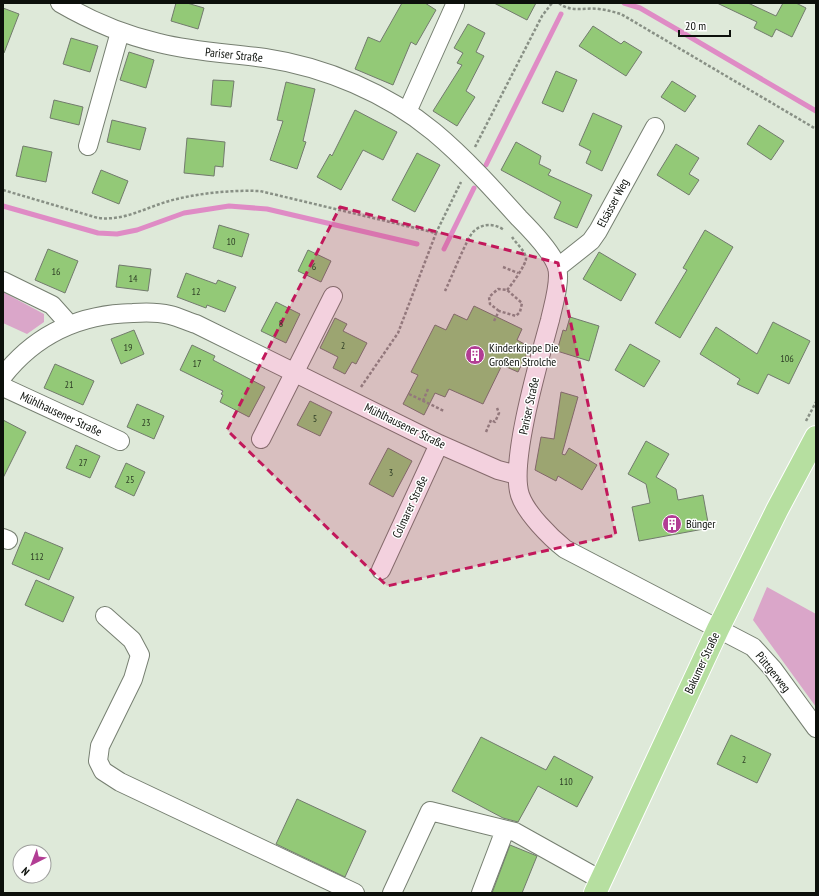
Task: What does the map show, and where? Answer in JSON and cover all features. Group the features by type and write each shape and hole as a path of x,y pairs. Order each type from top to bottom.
{"main road":[{"name":"Bakumer Straße","path":"598,887 718,629 777,510 816,437"}],"street":[{"name":"Pariser Straße","path":"60,3 120,32 192,51 266,59 315,70 351,82 407,112 433,131 470,164 537,238 557,268 556,294 536,374 520,448 517,475 520,496 536,521 554,540 577,556 718,629"},
{"path":"407,112 455,5"},
{"path":"88,146 120,32"},
{"name":"Elsässer Weg","path":"557,268 590,241 598,232 655,127"},
{"path":"3,281 52,305 69,324"},
{"path":"261,439 333,296"},
{"name":"Mühlhausener Straße","path":"3,376 12,365 36,343 69,324 114,313 146,312 169,315 196,324 439,444 498,470 517,475"},
{"name":"Mühlhausener Straße","path":"3,387 120,441"},
{"name":"Colmarer Straße","path":"381,570 439,444"},
{"path":"104,616 132,640 140,656 133,679 100,746 98,761 103,770 120,782 355,893"},
{"name":"Püttgerweg","path":"718,629 753,648 773,669 816,728"},
{"path":"392,893 430,811 515,832 598,887"},
{"path":"481,893 505,830"}],"path":[{"path":"354,402 361,387 398,333 436,233 470,164 474,150 508,86 542,16 552,3"},
{"path":"559,3 563,6 576,10 598,9 621,14 816,129"},
{"path":"3,190 98,218 111,220 169,201 236,190 260,191 436,233"},
{"path":"445,291 472,232 485,225 497,225 507,232 526,257 526,262 518,273 513,284 507,290"},
{"path":"503,267 518,273"},
{"path":"498,289 507,290 522,303 522,308 516,316 499,311 490,304 489,296 498,289"},
{"path":"494,321 499,311"},
{"path":"423,401 428,389"},
{"path":"409,394 444,411"},
{"path":"486,432 491,420 495,422 499,413 496,408"}],"highlighted area":[{"path":"340,207 558,263 616,535 387,586 227,430"}],"shaded area":[{"path":"3,292 44,314 44,322 27,334 3,323"},
{"path":"767,587 816,614 816,707 753,620"}],"building":[{"path":"176,3 187,3 204,8 198,29 171,21"},
{"path":"402,3 425,3 436,10 416,45 411,42 393,85 355,69 368,37 380,42"},
{"path":"494,3 536,3 527,20"},
{"path":"717,3 748,3 776,16 783,3 796,3 806,8 792,37 776,29 772,37 754,28 757,22"},
{"path":"3,8 19,14 4,53 3,52"},
{"path":"468,24 485,33 476,52 484,56 466,91 475,97 457,126 433,111 462,65 457,63 463,53 454,48"},
{"path":"593,26 621,44 624,41 642,52 626,76 579,46"},
{"path":"71,38 98,46 90,72 63,64"},
{"path":"129,52 154,60 146,88 120,80"},
{"path":"556,71 577,80 563,112 542,103"},
{"path":"213,80 234,81 231,107 211,105"},
{"path":"672,81 696,96 685,112 661,97"},
{"path":"286,82 315,89 303,141 306,142 297,169 270,160 283,121 277,120"},
{"path":"54,100 83,107 79,125 50,118"},
{"path":"355,110 397,132 383,160 363,150 341,190 317,177 330,154 332,156"},
{"path":"593,113 622,126 602,171 586,163 591,151 579,145"},
{"path":"112,120 146,128 140,150 107,142"},
{"path":"759,125 784,141 771,160 747,144"},
{"path":"187,138 225,142 223,167 215,166 214,176 184,173"},
{"path":"516,142 541,156 539,164 551,170 548,175 592,195 577,228 554,218 561,202 501,170"},
{"path":"676,144 699,158 689,174 699,180 689,195 657,175"},
{"path":"23,146 52,152 46,182 16,176"},
{"path":"417,153 440,165 415,212 392,200"},
{"path":"101,170 128,181 119,204 92,193"},
{"path":"219,225 249,234 242,257 213,248"},
{"path":"705,230 733,247 680,338 655,323 687,270 683,268"},
{"path":"48,249 78,261 65,293 35,280"},
{"path":"308,250 331,261 321,282 298,271"},
{"path":"599,252 636,274 621,301 583,279"},
{"path":"119,265 151,269 148,291 116,287"},
{"path":"186,273 216,284 218,280 236,287 225,312 207,305 206,308 177,297"},
{"path":"276,302 300,314 286,343 261,331"},
{"name":"Kinderkrippe Die Großen Strolche","path":"474,306 522,329 517,340 530,347 518,372 502,365 483,404 449,389 445,397 435,393 424,415 403,404 418,375 411,372 435,325 446,330 454,314 467,320"},
{"path":"570,317 599,326 589,361 557,351 563,330 566,331"},
{"path":"335,318 347,324 343,331 367,343 356,364 352,362 345,374 333,368 338,357 320,348"},
{"path":"773,322 810,341 789,384 768,374 758,394 737,384 740,379 700,354 716,327 757,354"},
{"path":"134,330 144,354 121,364 111,339"},
{"path":"630,344 660,361 644,387 615,370"},
{"path":"192,345 215,356 213,360 265,387 249,417 220,402 223,391 180,370"},
{"path":"55,364 94,381 83,405 44,388"},
{"path":"561,392 578,397 562,454 565,455 569,448 597,465 582,490 558,476 556,481 535,470 541,437 554,439"},
{"path":"310,401 332,412 320,436 297,425"},
{"path":"137,404 164,416 154,439 127,427"},
{"path":"3,420 26,432 3,478"},
{"path":"646,441 669,454 656,477 676,489 678,500 703,495 709,528 639,541 632,507 650,503 646,484 628,474"},
{"path":"76,445 100,456 90,478 66,468"},
{"path":"388,448 412,461 393,497 369,484"},
{"path":"126,463 145,472 134,496 115,487"},
{"path":"25,532 63,548 49,580 12,564"},
{"path":"36,580 74,597 63,622 25,605"},
{"path":"731,735 771,754 757,783 717,764"},
{"path":"481,737 546,770 554,756 593,777 577,807 538,786 518,822 503,818 452,791"},
{"path":"297,799 366,831 345,877 276,844"},
{"path":"510,845 537,856 522,893 492,893"}],"waterway":[{"path":"624,3 640,8 816,111"},
{"path":"486,165 561,14"},
{"path":"444,249 474,188"},
{"path":"3,206 98,233 117,234 137,230 184,213 229,206 267,209 417,244"}],"place":[{"name":"Kinderkrippe Die Großen Strolche","path":"475,355"},
{"name":"Bünger","path":"672,524"}]}
